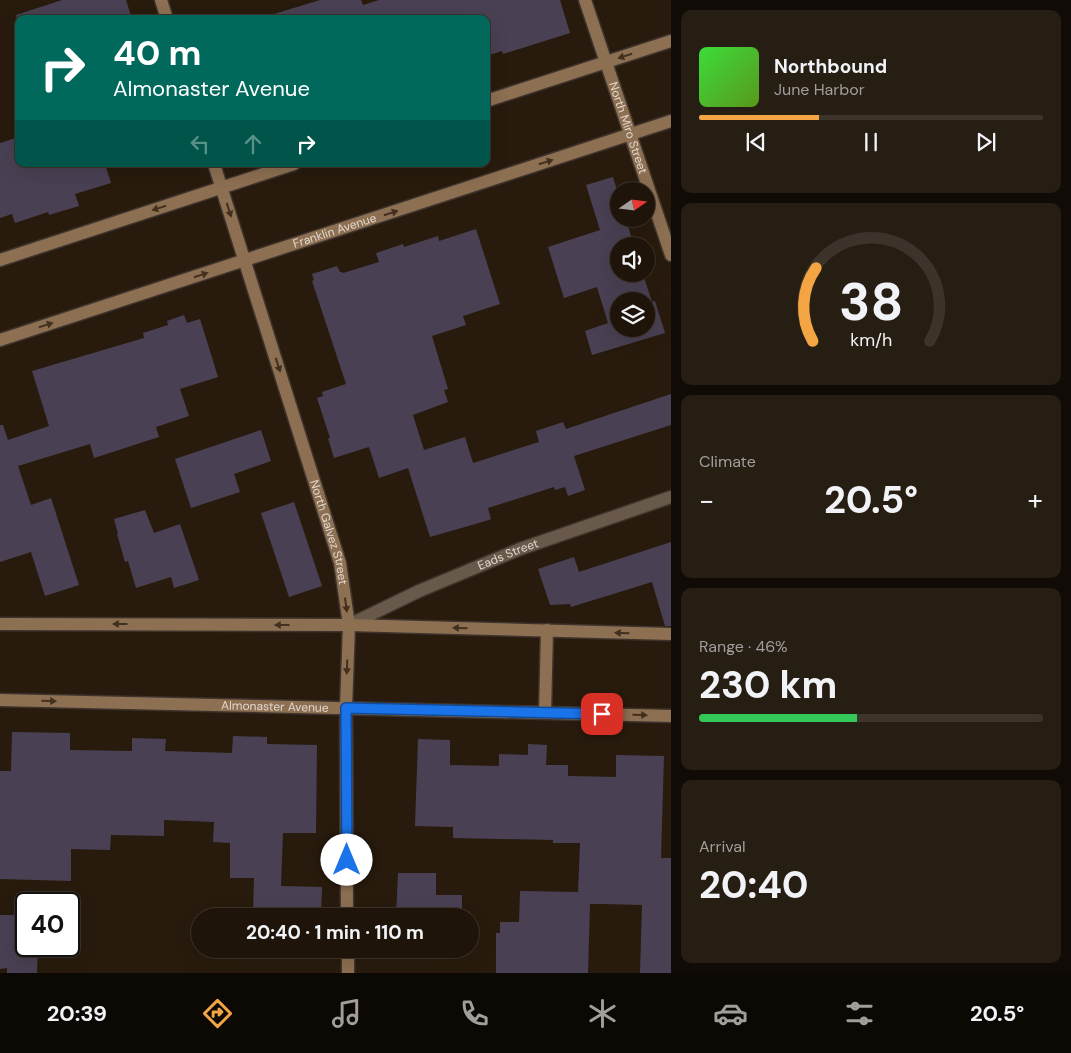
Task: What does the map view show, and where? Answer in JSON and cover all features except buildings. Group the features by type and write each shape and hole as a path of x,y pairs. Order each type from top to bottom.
{"street":[{"path":"161,0 166,15"},
{"name":"North Miro Street","path":"585,0 671,255"},
{"path":"490,100 671,41"},
{"name":"Franklin Avenue","path":"0,340 671,121"},
{"name":"North Galvez Street","path":"215,167 340,563 348,625 346,708 347,908"},
{"path":"0,260 285,167"},
{"name":"Eads Street","path":"348,625 419,591 520,549 671,497"},
{"path":"0,624 348,625 671,634"},
{"path":"545,713 547,630"},
{"name":"Almonaster Avenue","path":"0,700 671,716"},
{"path":"348,958 348,973"}],"route":[{"path":"347,860 346,708 602,714"}]}
